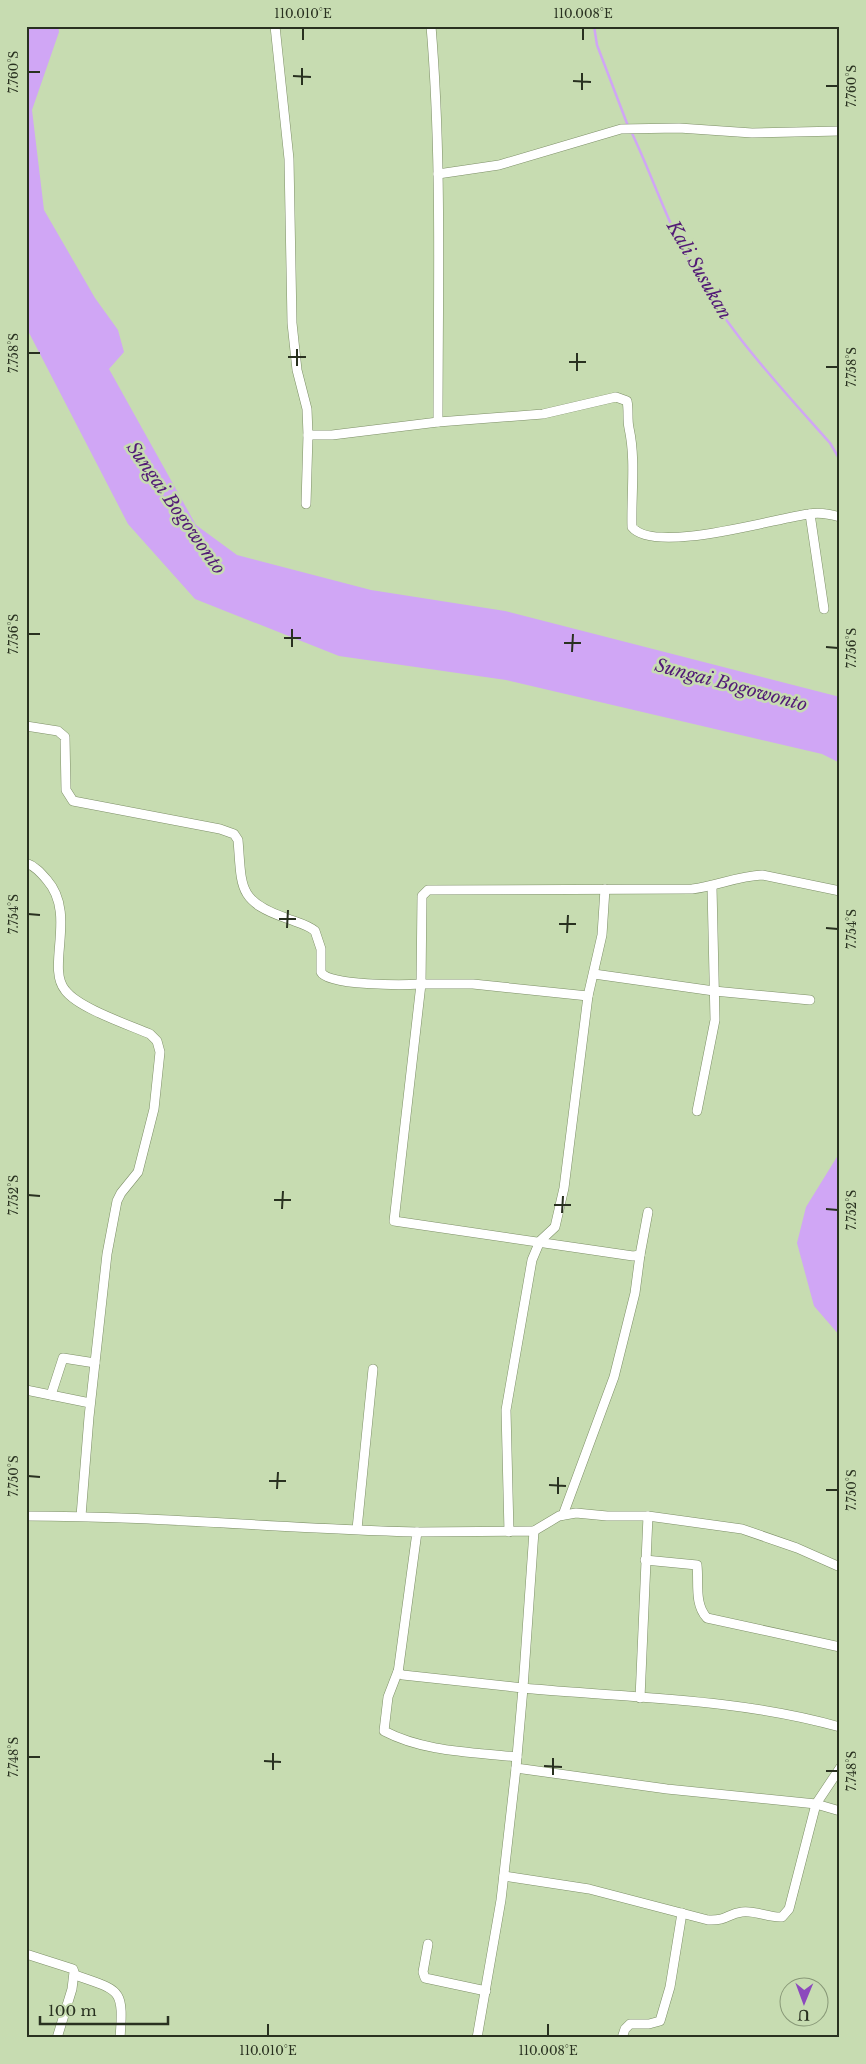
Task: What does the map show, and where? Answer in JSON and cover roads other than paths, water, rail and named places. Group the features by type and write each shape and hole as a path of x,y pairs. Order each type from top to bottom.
{"street":[{"path":"275,26 289,159 292,323 297,370 307,409 306,504"},
{"path":"431,26 437,95 438,422"},
{"path":"438,174 499,165 621,129 646,128 752,133 840,131"},
{"path":"308,435 349,433 438,422 543,414 616,397 627,401 629,429 633,444 632,527 638,533 676,538 720,533 810,514 826,513 840,516"},
{"path":"810,514 824,609"},
{"path":"26,726 58,731 65,737 66,790 71,799 76,803 220,829 234,834 238,840 242,886 247,895 259,908 315,931 321,949 321,972 325,977 369,984 473,984 588,996"},
{"path":"26,863 35,867 50,883 58,900 61,915 59,976 64,990 77,1001 150,1034 157,1041 160,1052 154,1109 138,1172 121,1192 117,1201 107,1254 90,1402 81,1516"},
{"path":"640,1255 625,1255 394,1221 421,984 422,896 426,891 665,890 712,887 741,877 762,875 840,891"},
{"path":"697,1111 715,1020 712,887"},
{"path":"508,1532 506,1410 532,1260 540,1241 555,1226 564,1188 588,996 602,935 605,889"},
{"path":"594,974 714,991 810,1000"},
{"path":"563,1515 614,1377 635,1293 648,1212"},
{"path":"51,1395 64,1357 95,1363"},
{"path":"357,1529 372,1369"},
{"path":"26,1390 90,1402"},
{"path":"26,1516 81,1516 416,1532 534,1531 563,1515 576,1513 607,1516 648,1516 742,1529 797,1548 840,1567"},
{"path":"640,1698 648,1516"},
{"path":"476,2038 486,1991 504,1876 524,1688 534,1531"},
{"path":"416,1532 398,1671 388,1698 384,1731 401,1740 427,1747 517,1757"},
{"path":"645,1560 683,1562 697,1565 699,1603 701,1612 707,1618 840,1647"},
{"path":"398,1671 402,1675 758,1710 814,1720 840,1727"},
{"path":"516,1768 667,1789 816,1804 840,1811"},
{"path":"504,1876 589,1889 708,1920 722,1921 730,1915 744,1911 782,1917 789,1909 816,1804 840,1768"},
{"path":"622,2038 625,2029 630,2024 649,2024 660,2021 670,1987 682,1913"},
{"path":"428,1944 423,1972 425,1978 486,1991"},
{"path":"26,1954 73,1969 75,1975 57,2038"},
{"path":"75,1975 111,1987 119,1995 122,2006 120,2038"}],"water":[{"name":"Sungai Bogowonto","path":"26,26 58,26 59,32 32,110 44,210 95,298 118,330 124,352 109,369 196,525 237,555 371,590 505,611 840,697 840,763 822,754 506,680 339,656 195,599 128,524 26,327"},
{"path":"840,1152 840,1336 814,1306 797,1243 806,1207"}],"waterway":[{"name":"Kali Susukan","path":"594,26 597,45 628,126"},
{"name":"Kali Susukan","path":"631,131 681,246 712,300 749,349 830,443 840,460"}]}
